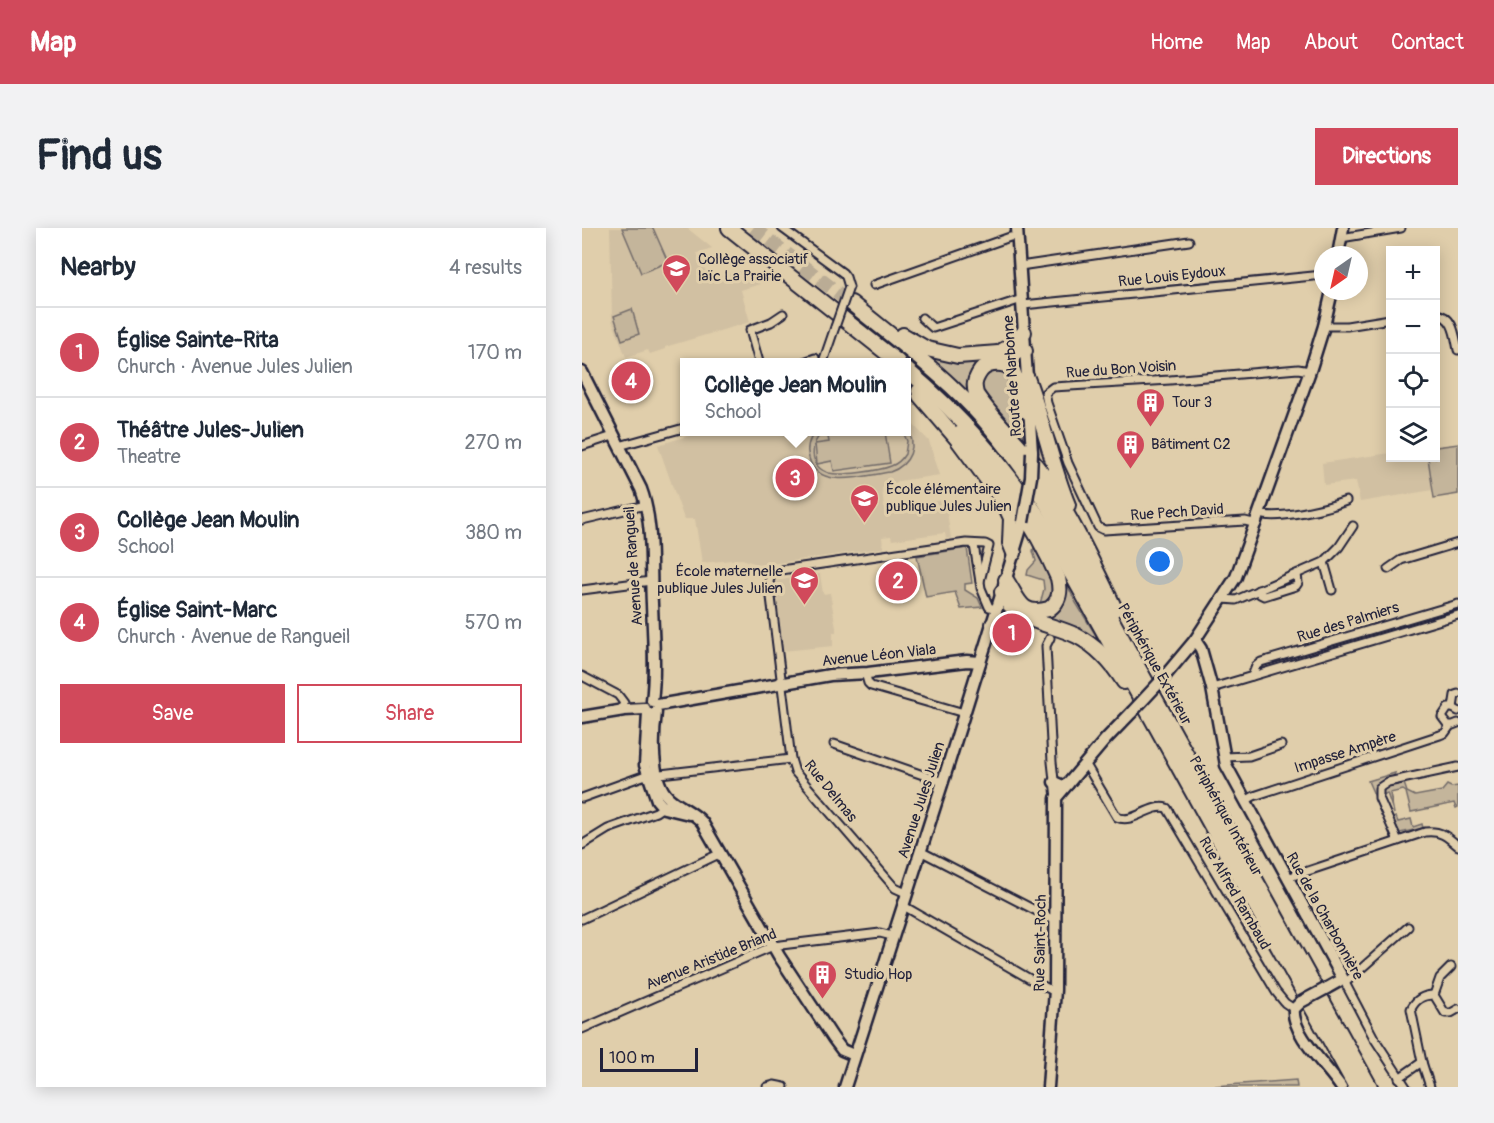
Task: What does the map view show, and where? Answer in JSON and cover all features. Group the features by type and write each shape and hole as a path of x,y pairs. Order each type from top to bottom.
{"highway":[{"path":"729,228 892,358"},
{"path":"777,266 779,276 879,358"},
{"name":"Périphérique Extérieur","path":"998,352 957,356 936,353 918,345 856,302 850,303 952,387 1003,442 1033,481 1370,1087"},
{"path":"998,352 1012,345 1024,332"},
{"path":"998,352 1025,351"},
{"path":"1029,414 1021,407 1017,379 1009,368 997,364 980,370 974,385 976,394 1022,447 1043,476 1080,538 1140,660 1142,674"},
{"name":"Périphérique Intérieur","path":"911,374 974,433 1020,489 1044,526 1356,1087"},
{"path":"1027,378 1035,397 1055,470 1080,538"},
{"path":"911,384 968,440 991,467 1038,538 1060,586 1058,600 1049,609 1030,610 1020,605 1014,591 1004,586"},
{"path":"919,391 920,396 957,439 1004,501 1011,518 1010,543 1014,553"},
{"path":"1004,586 1011,608 1028,618 1076,636 1100,652 1121,677 1141,711 1152,719"},
{"path":"993,624 1004,622 1015,616 1028,618"}],"street":[{"path":"782,228 843,273 849,287 824,358"},
{"path":"1342,233 1346,239 1401,228"},
{"path":"874,285 1010,237 1018,232"},
{"name":"Route de Narbonne","path":"1018,232 1032,452 1032,477 1023,522"},
{"path":"1020,266 1189,241"},
{"name":"Rue Louis Eydoux","path":"922,318 933,328 1023,302 1314,276"},
{"path":"1056,798 1195,640 1236,577 1258,519 1271,470 1310,372 1330,300"},
{"path":"758,358 750,330 771,322 783,314"},
{"path":"1440,314 1452,324 1458,350"},
{"path":"1324,327 1386,320"},
{"name":"Rue du Bon Voisin","path":"1098,527 1068,463 1045,398 1048,389 1298,369 1310,372"},
{"name":"Avenue de Rangueil","path":"582,372 641,489 646,505 649,528 654,679 645,752 657,800 667,803"},
{"path":"582,446 680,429"},
{"name":"Rue Pech David","path":"1098,527 1104,530 1245,521 1329,507 1346,501"},
{"path":"582,520 646,505"},
{"name":"Avenue Jules Julien","path":"844,1087 943,782 1023,522"},
{"path":"1226,594 1236,600 1324,562 1339,547 1353,526"},
{"name":"Rue Delmas","path":"906,893 895,888 795,772 791,759 769,581 772,574 781,570 966,543 974,545"},
{"path":"1388,569 1401,560 1458,543"},
{"path":"980,581 989,546 985,544 974,545 980,581 988,607 996,609"},
{"path":"1324,562 1332,590"},
{"path":"1258,590 1264,596 1296,586 1297,574"},
{"path":"582,590 651,581"},
{"name":"Rue des Palmiers","path":"1252,676 1256,666 1261,662 1458,604"},
{"name":"Rue des Palmiers","path":"1212,688 1458,615"},
{"path":"1050,638 1046,646 1056,798"},
{"name":"Rue de la Charbonnière","path":"1195,640 1201,649 1212,688 1228,771 1370,1031 1406,1087"},
{"name":"Avenue Léon Viala","path":"582,717 835,674 868,673 967,661 980,662"},
{"path":"868,673 868,683 871,686 964,713"},
{"path":"582,676 618,695 624,703 622,710"},
{"path":"1450,726 1444,722 1443,714 1445,710 1455,709 1455,695 1458,694"},
{"name":"Impasse Ampère","path":"1245,801 1254,796 1440,735 1445,733 1450,726 1458,723"},
{"path":"834,744 943,782"},
{"path":"1224,757 1249,756 1281,745"},
{"path":"582,798 652,774 791,759"},
{"name":"Rue Alfred Rambaud","path":"1085,763 1117,817 1129,818 1158,807 1167,808 1276,992 1285,1003 1298,1006 1295,1020 1310,1048 1341,1087"},
{"path":"1398,841 1379,798 1379,788 1388,782 1458,766"},
{"path":"1054,782 1059,785 1068,784"},
{"name":"Rue Saint-Roch","path":"1048,1087 1055,990 1056,798"},
{"path":"582,845 608,829 667,803 695,815 702,822 773,945 838,1045 842,1050 854,1055"},
{"path":"1287,878 1435,831 1443,833 1458,846"},
{"path":"920,851 1056,921"},
{"path":"582,919 721,854"},
{"path":"902,905 1030,979 1055,990"},
{"path":"1298,1006 1327,988 1344,981 1408,927"},
{"name":"Avenue Aristide Briand","path":"582,1029 773,945 880,933 892,936"},
{"path":"1434,995 1440,978 1451,967"},
{"path":"1434,995 1445,1013 1451,1013 1458,1008"},
{"path":"1430,1087 1422,1062 1411,1009 1420,998 1434,995"},
{"path":"1399,1078 1422,1062"},
{"path":"767,1087 774,1085 784,1087"}],"shaded area":[{"name":"Collège associatif laïc La Prairie","path":"610,228 687,228 712,248 697,253 709,278 742,271 760,284 741,290 750,322 665,347 665,349 650,354 648,350 626,357 612,320"},
{"path":"622,228 653,228 668,262 641,273"},
{"path":"632,309 639,334 622,340 614,316"},
{"path":"918,350 1015,355 1016,365 988,362 975,400"},
{"path":"1001,369 1011,375 1023,435 1022,441 981,391 981,380 988,371"},
{"path":"911,422 929,441 940,475 898,481 891,487 882,488 884,507 945,500 951,538 946,539 945,533 892,540 891,536 882,537 883,548 771,564 760,565 742,559 702,563 695,519 684,519 658,445 688,436 911,436"},
{"path":"819,436 813,449 813,455 822,470 829,473 860,473 897,463 905,454 907,441 905,436 911,436 912,447 903,465 890,472 856,478 832,478 822,475 814,468 808,454 811,438"},
{"path":"828,436 886,436 890,463 834,471 832,461 817,464 815,444 829,442"},
{"path":"1458,444 1458,494 1434,498 1429,462 1440,462 1440,446"},
{"path":"1386,454 1386,462 1429,462 1433,490 1360,502 1356,481 1324,485 1322,463"},
{"path":"1035,544 1054,585 1054,598 1041,607 1043,580 1027,575 1028,570 1036,561 1033,551"},
{"path":"967,548 972,583 965,584 965,590 978,598 982,607 961,609 955,592 926,597 917,556"},
{"path":"1059,568 1076,603 1106,652 1039,616 1048,614"},
{"name":"École maternelle publique Jules Julien","path":"820,574 823,594 830,593 836,628 836,632 833,632 833,646 783,651 775,581"},
{"path":"1395,773 1393,778 1377,785 1375,797 1368,781"},
{"path":"1404,783 1407,792 1415,796 1442,791 1447,785 1458,786 1458,807 1456,808 1454,803 1411,812 1406,792 1403,790 1390,793 1394,814 1387,793 1383,795 1382,793 1386,787"},
{"path":"1396,817 1398,822 1411,819 1413,827 1422,824 1423,828 1400,833 1392,818"},
{"path":"1296,1080 1297,1087 1200,1087"}],"tunnel":[{"path":"753,228 851,303"}],"place":[{"name":"Collège associatif laïc La Prairie","path":"677,294"},
{"name":"Église Saint-Marc","path":"631,381"},
{"name":"Tour 3","path":"1151,428"},
{"name":"Bâtiment C2","path":"1130,470"},
{"name":"Collège Jean Moulin","path":"795,478"},
{"name":"École élémentaire publique Jules Julien","path":"865,524"},
{"name":"Théâtre Jules-Julien","path":"898,581"},
{"name":"École maternelle publique Jules Julien","path":"804,606"},
{"name":"Église Sainte-Rita","path":"1012,633"},
{"name":"Studio Hop","path":"823,1000"}]}
